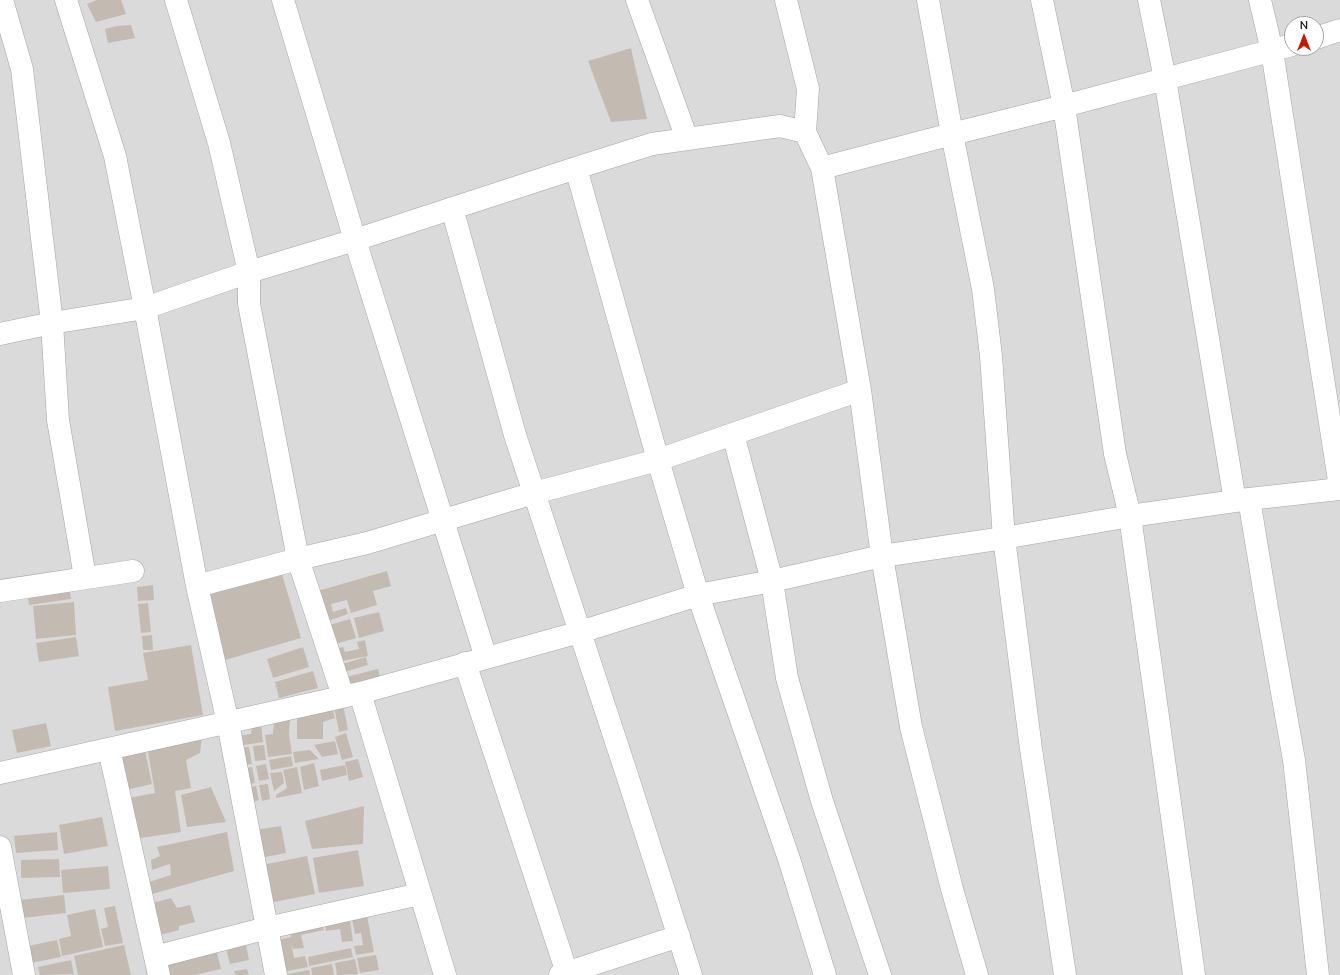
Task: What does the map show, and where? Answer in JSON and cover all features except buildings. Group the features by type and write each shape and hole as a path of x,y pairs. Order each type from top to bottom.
{"street":[{"path":"2,0 22,69 52,323 58,420 85,577"},
{"path":"66,0 115,156 146,308 197,586 228,723 276,975"},
{"path":"176,0 219,142 249,272 249,304 298,559 352,694 420,894 445,975"},
{"path":"283,0 355,240 486,658"},
{"path":"637,0 686,139"},
{"path":"786,0 808,89 805,132 822,168 860,390 882,556 911,727 952,889 976,975"},
{"path":"928,0 952,134 983,289 991,356 1004,538 1031,749 1065,975"},
{"path":"1042,0 1064,106 1115,454 1130,516 1194,975"},
{"path":"1148,0 1165,78 1242,500 1268,615 1294,760 1318,975"},
{"path":"0,773 352,694 580,632 698,595 772,581 882,556 1004,538 1130,516 1340,488 1282,48 1260,0"},
{"path":"1324,35 1340,30"},
{"path":"822,168 1282,48"},
{"path":"0,334 52,323 146,308 249,272 355,240 652,144 780,126 805,132"},
{"path":"576,168 658,460 698,595 789,859 825,975"},
{"path":"452,208 515,435 691,975"},
{"path":"197,586 298,559 367,543 534,493 658,460 860,390"},
{"path":"733,434 772,581 787,678 822,801 880,975"},
{"path":"0,591 85,577 133,571"},
{"path":"465,663 563,974 679,936"},
{"path":"109,749 157,966 267,928 420,894"},
{"path":"0,847 24,975"}],"shaded area":[{"path":"0,0 1340,0 1340,975 0,975"}]}
